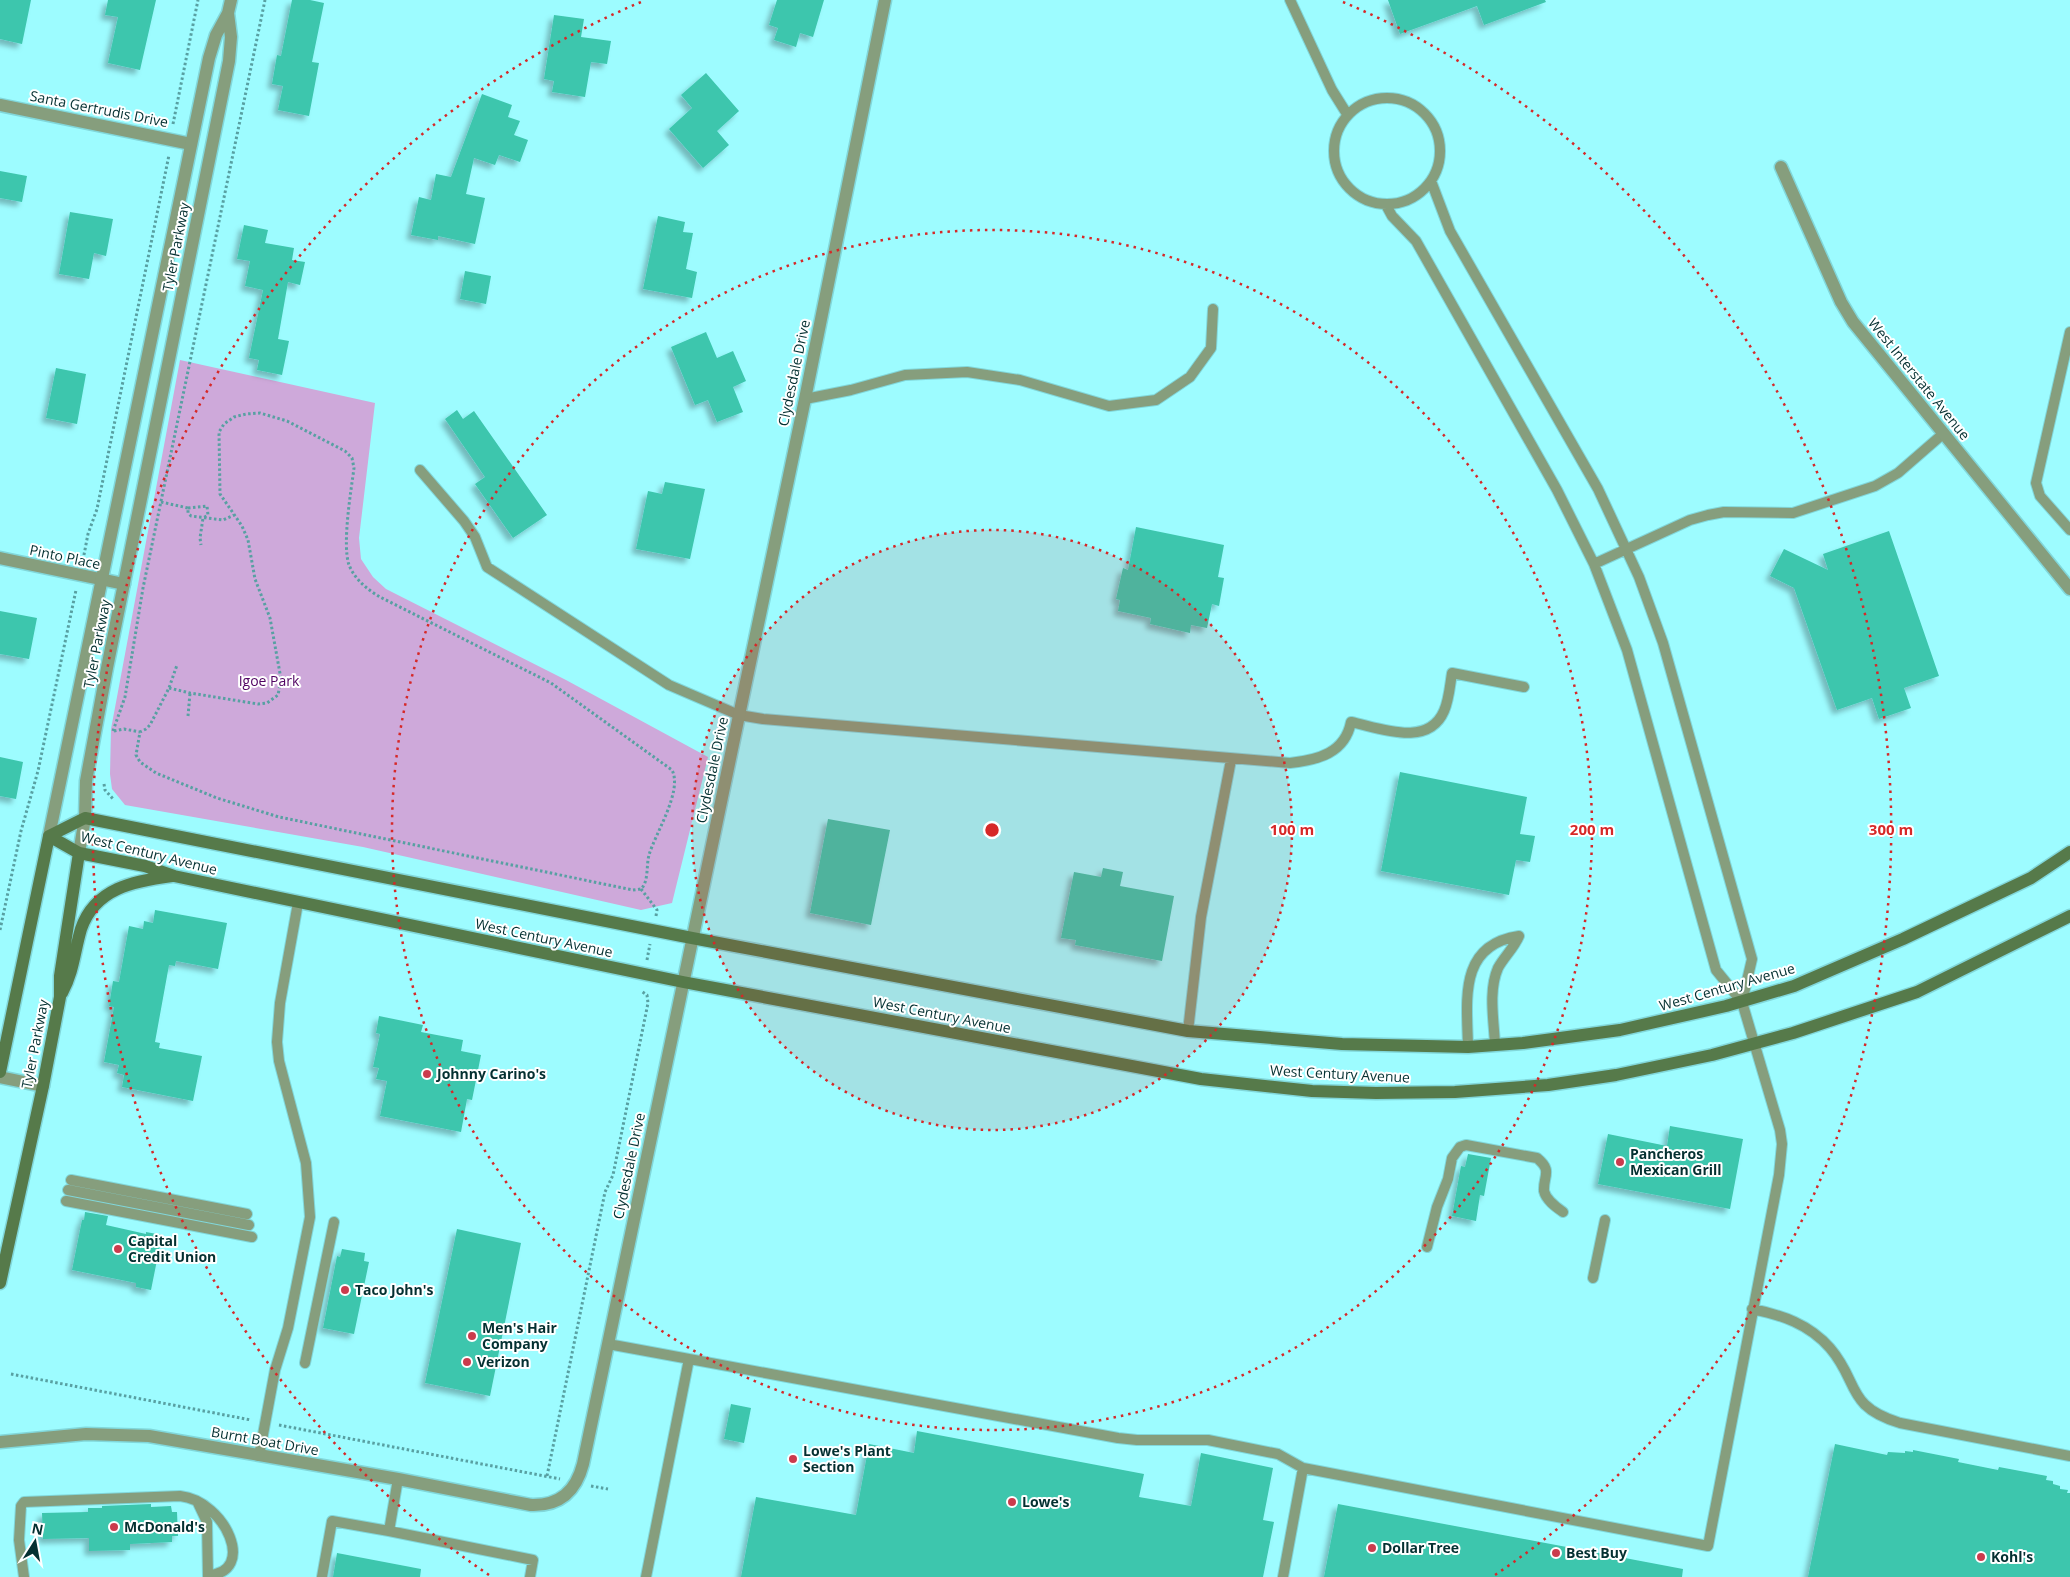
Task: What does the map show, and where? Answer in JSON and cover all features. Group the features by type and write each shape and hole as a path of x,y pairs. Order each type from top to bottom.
{"main road":[{"name":"West Century Avenue","path":"49,836 85,818 692,938 1188,1031 1342,1044 1468,1047 1620,1030 1667,1021 1742,1002 1794,986 1903,939 2031,878 2070,852"},
{"name":"West Century Avenue","path":"49,836 79,853 145,866 174,876 683,982 1201,1080 1312,1091 1376,1093 1446,1092 1548,1085 1650,1069 1755,1044 1917,992 2070,916"},
{"name":"Tyler Parkway","path":"0,1072 49,836"},
{"name":"Tyler Parkway","path":"0,1283 43,1086 60,997 60,976 79,853"},
{"path":"60,997 70,976 85,919 97,903 113,890 127,884 145,879 174,876"}],"street":[{"name":"Tyler Parkway","path":"49,836 211,50 216,35 228,13 231,0"},
{"name":"Clydesdale Drive","path":"522,1504 540,1505 566,1496 577,1482 583,1464 885,0"},
{"name":"Tyler Parkway","path":"79,853 85,818 86,781 229,61 231,37 228,13"},
{"name":"Santa Gertrudis Drive","path":"0,105 191,144"},
{"name":"West Interstate Avenue","path":"1781,167 1841,302 1853,322 2070,589"},
{"name":"Pinto Place","path":"0,558 124,584"},
{"path":"0,1077 43,1086"},
{"name":"Burnt Boat Drive","path":"0,1442 57,1436 117,1434 180,1440 259,1456 398,1479 522,1504"}],"lane":[{"path":"1290,0 1332,90 1347,114"},
{"path":"1378,98 1396,98 1413,105 1427,116 1436,131 1440,148 1438,165 1431,181 1419,194 1404,202 1386,205 1368,202 1353,193 1341,180 1334,164 1333,146 1338,129 1347,114 1362,104 1378,98"},
{"path":"1431,181 1450,230 1586,468 1639,576 1663,643 1752,959 1742,1002"},
{"path":"608,1344 1118,1438 1137,1440 1208,1440 1278,1454 1303,1468 1708,1546 1779,1175 1782,1144 1776,1117 1742,1002 1716,970 1637,682 1621,633 1594,564 1557,490 1416,241 1392,216 1386,205"},
{"path":"804,399 851,390 906,375 967,372 1020,380 1109,406 1156,400 1190,377 1211,348 1212,309"},
{"path":"2070,332 2036,483 2040,496 2070,530"},
{"path":"1594,564 1690,520 1708,514 1724,512 1793,513 1875,486 1898,473 1944,434"},
{"path":"420,470 464,521 475,537 487,567 669,685 739,715 763,719 1284,764 1313,759 1334,750 1349,735 1351,722 1405,733 1422,732 1438,720 1443,713 1452,673 1524,687"},
{"path":"1188,1031 1201,918 1232,760"},
{"path":"259,1456 275,1370 288,1328 310,1217 306,1162 279,1060 277,1042 280,1003 298,903"},
{"path":"1468,1047 1466,995 1471,972 1484,950 1506,938 1519,936 1498,969 1494,980 1495,1045"},
{"path":"1427,1247 1437,1207 1448,1179 1452,1158 1460,1147 1466,1144 1537,1158 1544,1166 1546,1172 1544,1191 1551,1202 1563,1212"},
{"path":"247,1214 70,1185 249,1226"},
{"path":"66,1201 252,1237"},
{"path":"1593,1278 1605,1220"},
{"path":"305,1363 334,1222"},
{"path":"1752,1309 1787,1318 1816,1335 1835,1355 1858,1398 1884,1418 1900,1423 2070,1456"},
{"path":"646,1577 689,1359"},
{"path":"1283,1577 1303,1468"},
{"path":"389,1531 398,1479"},
{"path":"24,1577 19,1540 21,1506 24,1502 180,1496 196,1500 217,1515 227,1529 233,1546 232,1554 226,1568 216,1574 208,1576 208,1522 202,1507 196,1500"},
{"path":"322,1577 332,1521 533,1560 530,1577"}],"path":[{"path":"0,930 21,831 38,771 88,534 99,500 168,163 174,116 198,0"},
{"path":"112,740 125,696 143,588 265,0"},
{"path":"140,732 136,755 140,762 156,773 217,798 279,817 633,890 641,889 645,883 650,854 673,792 675,779 672,770 551,683 382,598 362,584 350,566 347,551 354,468 349,454 281,418 260,414 234,416 221,428 218,438 220,494 246,534 257,587 268,610 281,687 278,695 274,700 258,704 169,688"},
{"path":"161,502 188,508 207,506 208,515 203,518 200,546"},
{"path":"188,508 188,513 191,516 203,518 223,520 234,515"},
{"path":"114,730 140,732 150,726 169,688 177,665"},
{"path":"188,716 190,693"},
{"path":"104,777 105,790 114,800"},
{"path":"547,1476 605,1192 613,1175 648,1003 647,995 641,991 657,910 641,889"},
{"path":"11,1374 547,1476 608,1490"}],"green space":[{"name":"Igoe Park","path":"180,360 375,403 359,538 361,559 373,577 386,589 566,680 708,757 672,903 641,910 363,847 125,805 112,789 110,774 111,729"}],"building":[{"path":"0,0 31,0 22,44 0,39"},
{"path":"108,0 156,0 140,70 108,63 118,17 105,15"},
{"path":"292,0 310,0 324,3 312,62 319,63 309,116 278,110 283,86 272,84 277,55 281,56"},
{"path":"777,0 824,0 813,37 800,33 796,47 774,40 778,28 769,25"},
{"path":"1388,0 1545,0 1546,2 1484,25 1477,6 1400,34"},
{"path":"554,15 584,19 581,37 611,41 607,64 591,62 585,97 552,92 554,81 544,79"},
{"path":"706,73 739,111 717,131 729,145 703,168 669,129 692,108 681,95"},
{"path":"482,94 512,105 508,117 520,121 514,135 528,140 520,162 499,155 495,165 474,158 466,194 485,198 475,244 438,236 438,240 411,235 419,197 431,200 436,174 451,177"},
{"path":"0,171 27,176 22,202 0,198"},
{"path":"70,212 113,219 106,256 94,253 89,279 59,274"},
{"path":"658,216 685,222 683,232 693,233 686,269 697,272 692,298 643,289"},
{"path":"244,225 268,230 265,243 294,248 292,260 305,262 300,285 288,282 278,339 289,341 282,375 257,370 259,360 249,358 263,290 245,286 250,261 237,259"},
{"path":"465,271 491,276 486,304 460,299"},
{"path":"706,332 717,358 733,351 746,381 733,387 743,412 717,422 708,400 695,405 671,347"},
{"path":"56,368 86,374 77,424 46,418"},
{"path":"457,410 463,419 474,411 547,515 513,538 475,484 485,477 445,419"},
{"path":"665,482 705,489 690,559 636,549 648,491 662,494"},
{"path":"1136,527 1224,545 1218,577 1224,578 1219,606 1212,604 1207,628 1191,625 1190,633 1150,624 1151,618 1118,611 1120,600 1116,599 1123,568 1128,570"},
{"path":"1889,531 1939,676 1904,688 1911,708 1879,719 1872,698 1837,710 1794,588 1770,576 1784,549 1828,570 1823,554"},
{"path":"0,611 37,618 29,659 0,654"},
{"path":"0,757 23,762 16,799 0,796"},
{"path":"1400,772 1527,797 1520,834 1535,836 1530,862 1516,860 1509,895 1381,871"},
{"path":"828,819 890,830 871,925 810,913"},
{"path":"1103,868 1123,872 1120,886 1174,896 1162,961 1075,945 1076,940 1061,938 1074,872 1101,877"},
{"path":"155,910 227,923 218,969 176,961 175,966 169,965 155,1042 160,1043 159,1048 202,1056 193,1101 122,1087 124,1075 117,1073 119,1065 104,1062 114,1007 109,1006 113,981 119,982 129,926 143,929 144,921 153,923"},
{"name":"Johnny Carino's","path":"379,1016 423,1025 421,1032 463,1040 461,1051 481,1055 472,1100 467,1099 461,1132 380,1116 387,1081 376,1079 379,1068 373,1067 380,1034 376,1033"},
{"path":"1670,1126 1743,1139 1730,1209 1598,1184 1608,1134 1667,1146"},
{"path":"1468,1154 1491,1158 1484,1196 1480,1195 1476,1221 1452,1216 1461,1166 1465,1167"},
{"name":"Capital Credit Union","path":"85,1212 108,1216 106,1225 146,1234 146,1232 162,1235 151,1290 136,1287 136,1283 72,1270"},
{"path":"457,1229 521,1243 490,1396 425,1383"},
{"name":"Taco John's","path":"342,1249 365,1253 364,1261 369,1262 354,1334 323,1328 337,1256 340,1257"},
{"path":"731,1404 751,1408 744,1443 724,1439"},
{"name":"Lowe's","path":"917,1431 1144,1474 1139,1497 1191,1506 1201,1453 1273,1468 1263,1520 1274,1522 1263,1577 741,1577 756,1497 856,1515 869,1444 914,1453"},
{"path":"1835,1444 1887,1455 1888,1452 1905,1453 1905,1451 1913,1452 1913,1450 1959,1459 1958,1462 1998,1470 1999,1467 2047,1476 2046,1480 2053,1481 2053,1484 2060,1486 2060,1489 2068,1490 2067,1493 2070,1493 2070,1577 1808,1577"},
{"name":"McDonald's","path":"151,1504 151,1507 171,1506 172,1512 177,1512 178,1536 172,1536 172,1542 130,1544 130,1550 89,1551 89,1538 43,1539 42,1513 88,1512 88,1508 102,1508 102,1506"},
{"path":"1338,1504 1683,1569 1682,1577 1324,1577"},
{"path":"337,1553 421,1569 420,1577 333,1577"}],"place":[{"name":"Johnny Carino's","path":"427,1074"},
{"name":"Pancheros Mexican Grill","path":"1620,1162"},
{"name":"Capital Credit Union","path":"118,1249"},
{"name":"Taco John's","path":"345,1290"},
{"name":"Men's Hair Company","path":"472,1336"},
{"name":"Verizon","path":"467,1362"},
{"name":"Lowe's Plant Section","path":"793,1459"},
{"name":"Lowe's","path":"1012,1502"},
{"name":"McDonald's","path":"114,1527"},
{"name":"Dollar Tree","path":"1372,1548"},
{"name":"Best Buy","path":"1556,1553"},
{"name":"Kohl's","path":"1981,1557"}]}
